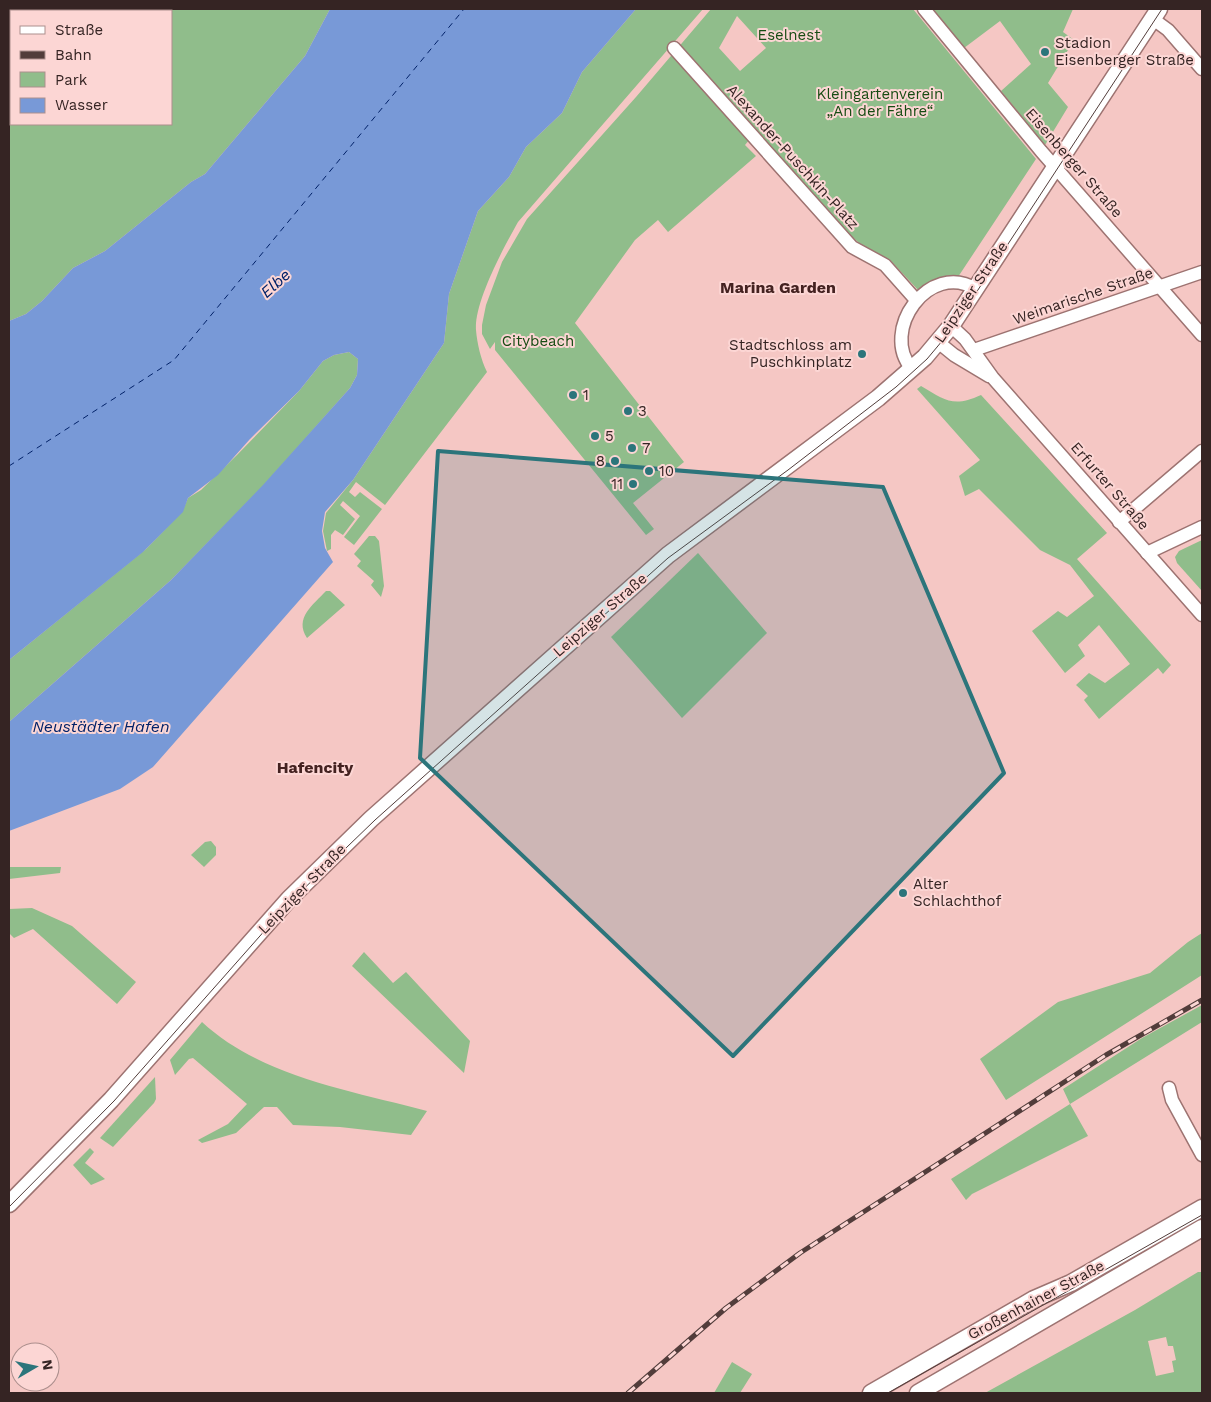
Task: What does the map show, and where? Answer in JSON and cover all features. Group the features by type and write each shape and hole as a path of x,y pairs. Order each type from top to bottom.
{"main road":[{"name":"Leipziger Straße","path":"9,1204 111,1100 289,900 394,798 668,555 787,468 912,369 951,326 1156,14"},
{"name":"Großenhainer Straße","path":"871,1393 1034,1299 1071,1283 1202,1208"},
{"name":"Großenhainer Straße","path":"918,1393 1202,1228"}],"street":[{"name":"Eisenberger Straße","path":"924,9 1055,168 1202,334"},
{"path":"1156,14 1202,69"},
{"name":"Alexander-Puschkin-Platz","path":"674,48 852,247 885,266 916,300"},
{"name":"Weimarische Straße","path":"974,350 1018,337 1202,272"},
{"path":"912,369 903,351 901,334 906,315 916,300 925,292 948,283 968,285 976,289"},
{"name":"Erfurter Straße","path":"951,326 974,350 993,378 1202,615"},
{"name":"Erfurter Straße","path":"938,342 954,355 993,378"},
{"path":"1120,522 1202,450"},
{"path":"1147,553 1202,527"},
{"path":"1169,1088 1172,1100 1202,1156"}],"highlighted area":[{"path":"438,451 883,487 1004,773 733,1056 420,758"}],"green space":[{"path":"9,9 330,9 305,56 205,174 191,182 105,251 73,268 42,301 26,314 9,321"},
{"path":"636,9 703,9 518,222 491,275 477,318 478,346 487,372 385,505 356,482 349,492 355,497 360,492 382,509 354,545 344,537 360,516 343,501 340,505 355,519 343,535 335,530 331,535 331,549 327,551 323,531 326,513 353,480 444,343 449,294 478,211 509,177 526,147 562,113 582,72"},
{"path":"711,9 913,9 1036,159 958,277 919,291 890,260 874,256 850,235 750,139 745,145 756,156 668,232 658,220 635,240 575,323 684,462 633,503 654,529 646,535 495,350 495,342 490,349 482,334 486,305 502,262 527,219 636,97","holes":["737,16 766,48 740,71 719,48"]},
{"path":"933,9 1073,9 1063,32 1074,40 1048,83 1068,107 1045,145 1001,91 1031,64 1000,21 964,48"},
{"path":"349,352 358,359 357,375 350,388 264,485 171,580 9,722 9,660 146,549 182,512 188,498 201,490 237,455 299,391 323,361 334,355"},
{"path":"921,386 943,398 956,402 981,395 1107,533 1077,559 1171,665 1163,674 1158,668 1099,719 1084,700 1088,696 1076,685 1089,673 1105,683 1130,664 1099,625 1078,645 1085,656 1065,673 1032,631 1058,611 1067,617 1094,596 1070,565 1040,550 979,489 965,496 959,476 980,460 917,389"},
{"path":"369,536 375,536 379,541 384,586 381,597 371,585 374,581 357,566 361,561 354,554"},
{"path":"1202,540 1202,591 1177,563 1175,557 1179,551"},
{"path":"698,553 767,633 682,718 611,637"},
{"path":"326,591 330,591 345,605 307,638 304,631 304,618 311,607"},
{"path":"211,841 216,847 216,855 204,867 191,855 205,842"},
{"path":"9,867 61,867 60,873 9,879"},
{"path":"32,908 72,926 136,982 117,1004 33,929 14,938 9,933 9,909"},
{"path":"1202,933 1202,975 1006,1100 980,1059 1058,1002 1150,973"},
{"path":"364,952 393,983 406,972 470,1041 464,1073 352,966"},
{"path":"1202,1005 1202,1022 1070,1104 1063,1089 1142,1038"},
{"path":"202,1022 226,1041 279,1069 338,1089 427,1111 411,1135 340,1127 293,1125 277,1107 264,1107 236,1133 202,1143 198,1140 228,1124 247,1104 193,1058 189,1059 175,1075 170,1060"},
{"path":"155,1077 156,1099 154,1103 113,1147 100,1138"},
{"path":"1070,1104 1088,1136 972,1194 966,1200 951,1179"},
{"path":"90,1148 94,1152 85,1163 105,1179 91,1185 73,1165"},
{"path":"1198,1272 1202,1272 1202,1393 985,1393 1135,1310","holes":["1166,1337 1168,1346 1173,1346 1176,1360 1172,1361 1174,1372 1156,1376 1148,1341"]},
{"path":"732,1362 752,1374 740,1393 714,1393"}],"water":[{"path":"330,9 636,9 582,72 562,113 526,147 509,177 478,211 449,294 444,343 353,480 325,512 322,531 325,548 333,562 153,767 120,789 9,831 9,722 171,580 263,485 350,388 357,375 358,359 349,352 334,355 323,361 299,391 250,439 218,475 188,498 183,512 143,552 9,660 9,321 26,314 42,301 73,268 105,251 191,182 205,174 305,56"}],"ferry route":[{"path":"9,466 174,360 464,9"}],"tram line":[{"path":"9,1207 114,1101 290,902 375,820 668,558 788,470 896,387 927,359 953,328 1162,9"},
{"path":"888,1393 1202,1215"}],"railway":[{"path":"628,1393 726,1308 800,1253 1106,1055 1202,1000"}],"place":[{"name":"Stadion Eisenberger Straße","path":"1045,52"},
{"name":"Stadtschloss am Puschkinplatz","path":"862,354"},
{"name":"1","path":"573,395"},
{"name":"3","path":"628,411"},
{"name":"5","path":"595,436"},
{"name":"7","path":"632,448"},
{"name":"8","path":"615,461"},
{"name":"10","path":"649,471"},
{"name":"11","path":"633,484"},
{"name":"Alter Schlachthof","path":"903,893"}],"district":[{"name":"Marina Garden","path":"778,287"},
{"name":"Hafencity","path":"315,767"}],"park label":[{"name":"Eselnest","path":"789,35"},
{"name":"Kleingartenverein „An der Fähre“","path":"880,102"},
{"name":"Citybeach","path":"538,341"}],"water label":[{"name":"Elbe","path":"275,283"},
{"name":"Neustädter Hafen","path":"101,726"}]}
